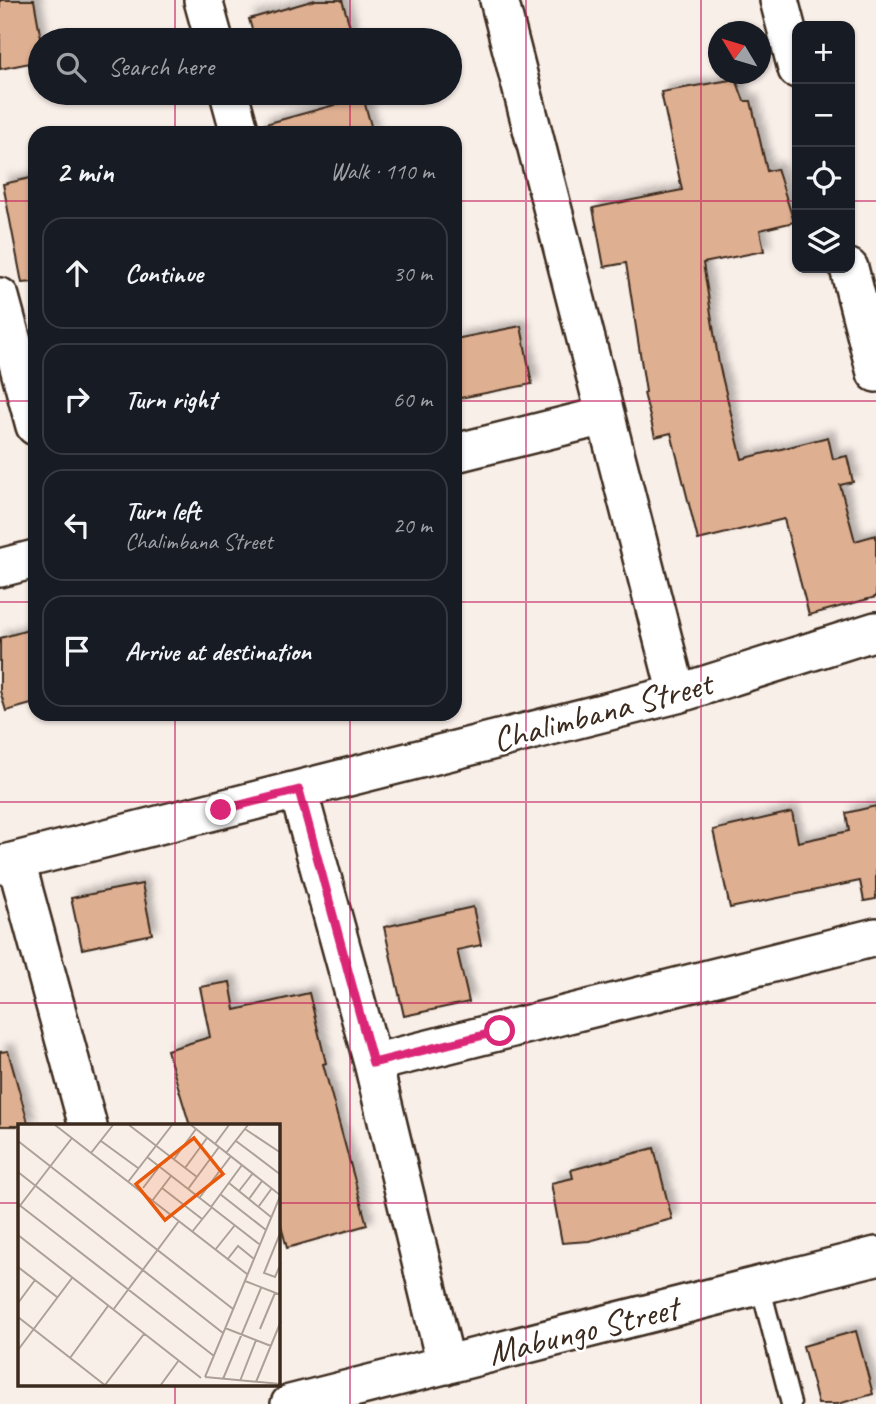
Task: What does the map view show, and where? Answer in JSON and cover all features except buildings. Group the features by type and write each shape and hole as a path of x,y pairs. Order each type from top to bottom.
{"street":[{"path":"203,0 211,28"},
{"path":"499,0 677,694"},
{"path":"779,0 792,50"},
{"path":"232,105 238,126"},
{"path":"850,273 876,373"},
{"path":"0,297 28,400"},
{"path":"462,451 604,416"},
{"path":"0,568 28,561"},
{"name":"Chalimbana Street","path":"8,864 677,694 876,631"},
{"path":"299,790 373,1063 446,1365"},
{"path":"8,864 87,1124"},
{"path":"373,1063 876,937"},
{"name":"Mabungo Street","path":"290,1404 876,1256"}],"lane":[{"path":"760,1285 791,1404"}],"route":[{"path":"221,810 299,790 373,1063 500,1031"}]}
